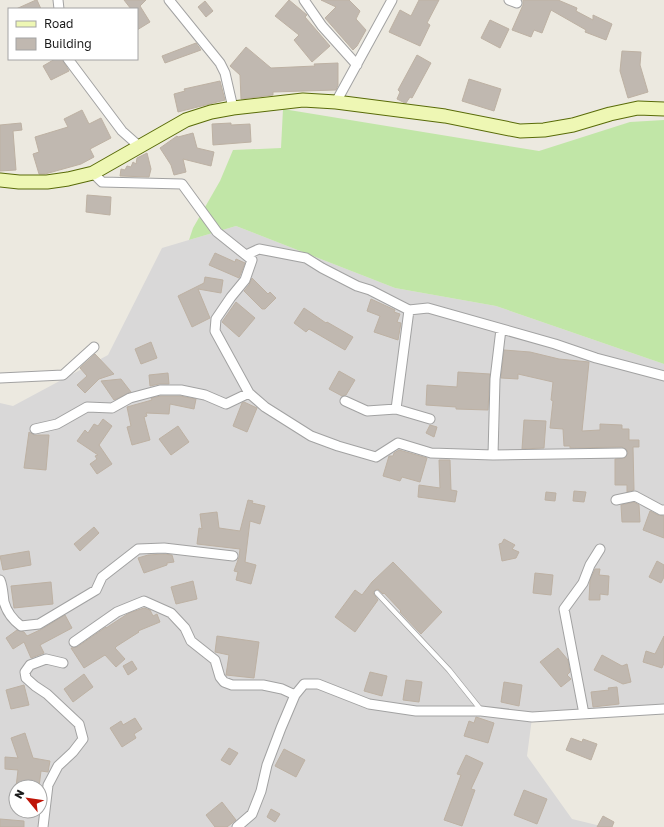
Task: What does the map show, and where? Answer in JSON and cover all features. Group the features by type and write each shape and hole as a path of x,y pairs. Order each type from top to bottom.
{"street":[{"path":"170,0 226,73 233,108"},
{"path":"304,0 322,26 357,65"},
{"path":"336,102 392,0"},
{"path":"69,60 122,131 140,147"},
{"path":"0,180 47,182 93,173 186,120 211,112 233,108 303,100 336,102 445,116 520,131 544,130 573,125 610,114 638,108 664,109"},
{"path":"93,173 102,182 182,184 218,232 252,260 245,280 216,319 215,331 248,394 311,436 338,446 376,457 398,444 431,453 493,455 622,453"},
{"path":"246,255 259,249 306,258 329,272 357,286 370,290 409,310 428,308 555,344 596,358 664,376"},
{"path":"396,409 409,310"},
{"path":"493,455 496,379 501,329"},
{"path":"0,378 63,375 94,347"},
{"path":"35,428 57,424 87,407 112,408 130,398 160,390 181,390 205,394 226,404 248,394"},
{"path":"346,401 368,411 396,409 430,419"},
{"path":"616,500 635,496 661,510 664,510"},
{"path":"0,580 2,584 4,604 12,619 21,626 39,624 96,590 102,577 138,549 164,548 233,556"},
{"path":"584,714 564,609 583,583 590,565 600,549"},
{"path":"74,642 117,612 144,601 171,614 185,628 191,641 215,660 220,677 224,682 232,685 263,685 282,689 295,695"},
{"path":"43,827 48,786 58,766 83,740 79,724 47,694 34,686 26,678 25,672 30,665 46,659 63,663"},
{"path":"237,827 252,814 261,791 267,765 295,695 304,684 318,684 369,704 416,712 482,711 532,718 664,709"}],"lane":[{"path":"377,593 449,670 482,711"}],"shaded area":[{"path":"236,226 395,288 496,306 664,364 664,709 532,718 527,756 572,819 605,827 0,827 0,403 13,406 108,355 162,248"}],"green space":[{"path":"283,109 539,151 630,122 664,120 664,364 496,306 395,288 236,226 189,240 193,228 220,181 233,150 281,148"}],"building":[{"path":"36,0 41,8 18,8"},
{"path":"124,0 146,0 140,6 150,22 138,29 138,8 130,8"},
{"path":"289,0 307,15 305,17 330,46 312,62 294,40 299,35 275,16"},
{"path":"321,0 349,0 360,11 356,19 366,30 353,50 325,18 336,7"},
{"path":"419,0 439,0 427,23 430,25 420,46 389,32 400,10 411,16"},
{"path":"523,0 558,0 577,8 576,11 593,20 593,15 612,24 606,40 585,32 586,30 551,10 542,33 534,30 531,37 512,30 523,5"},
{"path":"205,1 213,11 206,17 198,7"},
{"path":"490,20 509,29 500,48 481,38"},
{"path":"196,43 201,50 165,63 162,56"},
{"path":"246,47 271,68 315,66 314,64 338,63 338,85 336,90 273,92 273,95 241,99 240,75 230,66"},
{"path":"622,51 641,52 640,65 648,92 628,98 620,71"},
{"path":"417,55 431,63 412,98 410,97 405,103 397,99 400,92 398,90"},
{"path":"53,60 63,60 69,71 51,80 43,66"},
{"path":"469,79 501,89 494,111 462,101"},
{"path":"220,81 225,100 178,112 174,94 185,91 184,89"},
{"path":"82,110 89,124 101,118 111,138 90,149 94,157 81,164 45,174 39,174 33,154 39,152 35,137 68,127 64,119"},
{"path":"21,123 22,130 13,131 16,170 0,171 0,125"},
{"path":"231,123 231,125 250,124 251,142 213,145 212,124"},
{"path":"193,133 197,148 214,152 211,166 183,159 186,172 174,175 171,165 160,148 177,136"},
{"path":"147,153 151,169 149,177 120,176 121,169 125,170 127,166 131,167 133,162 136,164 137,158"},
{"path":"87,195 111,197 110,215 86,212"},
{"path":"215,253 235,262 236,259 245,263 239,278 209,265"},
{"path":"205,277 223,280 221,293 198,289 210,318 192,327 178,296 204,283"},
{"path":"252,278 268,294 270,292 276,298 265,309 262,309 244,291"},
{"path":"371,299 395,310 394,312 400,314 397,322 401,323 398,340 374,332 380,316 367,311"},
{"path":"236,302 255,318 239,337 222,322"},
{"path":"304,308 326,323 327,322 353,337 345,350 309,329 306,332 294,323"},
{"path":"151,342 157,358 141,364 135,349"},
{"path":"504,350 530,352 559,359 589,362 582,431 600,430 600,424 622,425 622,429 629,429 629,440 639,440 639,447 633,447 634,490 627,492 627,485 615,485 615,459 625,458 628,453 627,450 622,447 570,448 570,446 564,446 563,429 550,428 553,401 551,400 553,382 518,374 518,379 501,378"},
{"path":"95,354 114,374 99,379 85,393 77,385 87,376 80,368"},
{"path":"339,371 355,380 346,395 342,396 329,389"},
{"path":"458,372 490,374 488,410 456,409 456,407 426,405 427,385 457,387"},
{"path":"168,373 169,384 150,386 149,375"},
{"path":"121,379 131,392 114,400 101,381"},
{"path":"161,396 180,396 196,399 194,409 170,404 169,414 146,413 147,416 144,417 150,440 132,445 127,427 131,426 127,407"},
{"path":"244,402 257,408 247,432 233,426 242,403"},
{"path":"103,419 112,426 99,445 112,464 97,474 90,464 97,459 95,456 98,455 77,441 85,430 88,433 94,424 98,426"},
{"path":"524,420 546,421 544,448 522,449"},
{"path":"430,425 437,427 434,437 426,433"},
{"path":"178,426 189,442 171,455 159,439"},
{"path":"29,432 34,435 49,435 46,470 24,468"},
{"path":"399,450 427,458 420,482 402,477 400,481 383,476 389,456 393,456 394,453"},
{"path":"439,460 450,460 451,490 457,491 455,502 418,497 419,485 440,488"},
{"path":"574,491 586,492 584,502 573,501"},
{"path":"546,492 556,493 555,501 545,500"},
{"path":"248,500 253,501 252,503 265,506 260,524 250,521 245,562 256,565 251,584 236,580 238,572 234,571 240,549 197,544 199,528 202,529 200,514 217,512 219,528 240,531"},
{"path":"634,502 639,505 640,522 622,522 621,505"},
{"path":"650,511 664,516 664,538 643,530"},
{"path":"94,527 99,533 80,551 74,544"},
{"path":"504,539 515,545 512,549 519,552 516,558 502,561 499,544 502,543"},
{"path":"29,551 31,565 3,570 0,556"},
{"path":"148,555 172,555 174,562 167,563 167,565 144,573 138,558"},
{"path":"657,561 664,565 664,577 661,583 649,577"},
{"path":"393,562 442,612 421,634 384,593 383,594 378,589 373,593 378,600 355,632 335,617 355,590 362,595 372,582"},
{"path":"595,569 600,569 599,575 609,576 608,595 600,594 600,600 589,600 590,580"},
{"path":"535,573 553,575 551,595 533,593"},
{"path":"193,581 197,599 176,604 171,587"},
{"path":"51,582 53,604 14,608 11,586"},
{"path":"144,608 150,610 153,616 157,614 160,622 138,631 139,632 115,648 125,659 116,667 105,655 84,668 71,648 77,647 129,613"},
{"path":"65,615 72,628 40,645 44,653 31,658 24,642 13,649 6,638 17,630 24,632 27,636"},
{"path":"217,636 259,642 254,678 226,675 229,655 215,652"},
{"path":"664,636 664,663 662,668 643,662 646,651 655,654"},
{"path":"558,648 568,660 570,672 567,675 571,679 561,687 540,662"},
{"path":"602,655 622,666 627,664 631,682 623,684 594,670"},
{"path":"132,661 137,669 128,675 123,666"},
{"path":"370,672 387,676 382,696 364,691"},
{"path":"84,674 93,687 73,702 64,689"},
{"path":"406,680 422,682 419,702 403,700"},
{"path":"504,682 522,685 519,706 501,702"},
{"path":"24,685 29,705 11,709 6,690"},
{"path":"617,687 619,704 593,707 591,692 609,690 608,688"},
{"path":"476,717 494,723 488,743 464,736 469,721 474,723"},
{"path":"135,718 142,729 134,734 136,738 122,747 110,728 121,721 123,725"},
{"path":"25,733 33,758 50,761 48,772 41,771 40,779 17,779 18,770 5,769 5,757 18,758 11,738"},
{"path":"571,738 582,742 583,739 597,744 591,760 566,750"},
{"path":"229,748 238,753 230,765 221,760"},
{"path":"284,749 305,760 296,777 275,766"},
{"path":"466,755 483,763 471,789 475,790 462,826 444,820 461,775 457,774"},
{"path":"524,790 547,799 537,824 514,815"},
{"path":"222,802 236,820 227,827 215,827 206,815"},
{"path":"271,809 280,814 275,822 267,817"},
{"path":"603,816 614,822 612,827 597,827"},
{"path":"0,819 24,821 24,827 0,827"}]}
